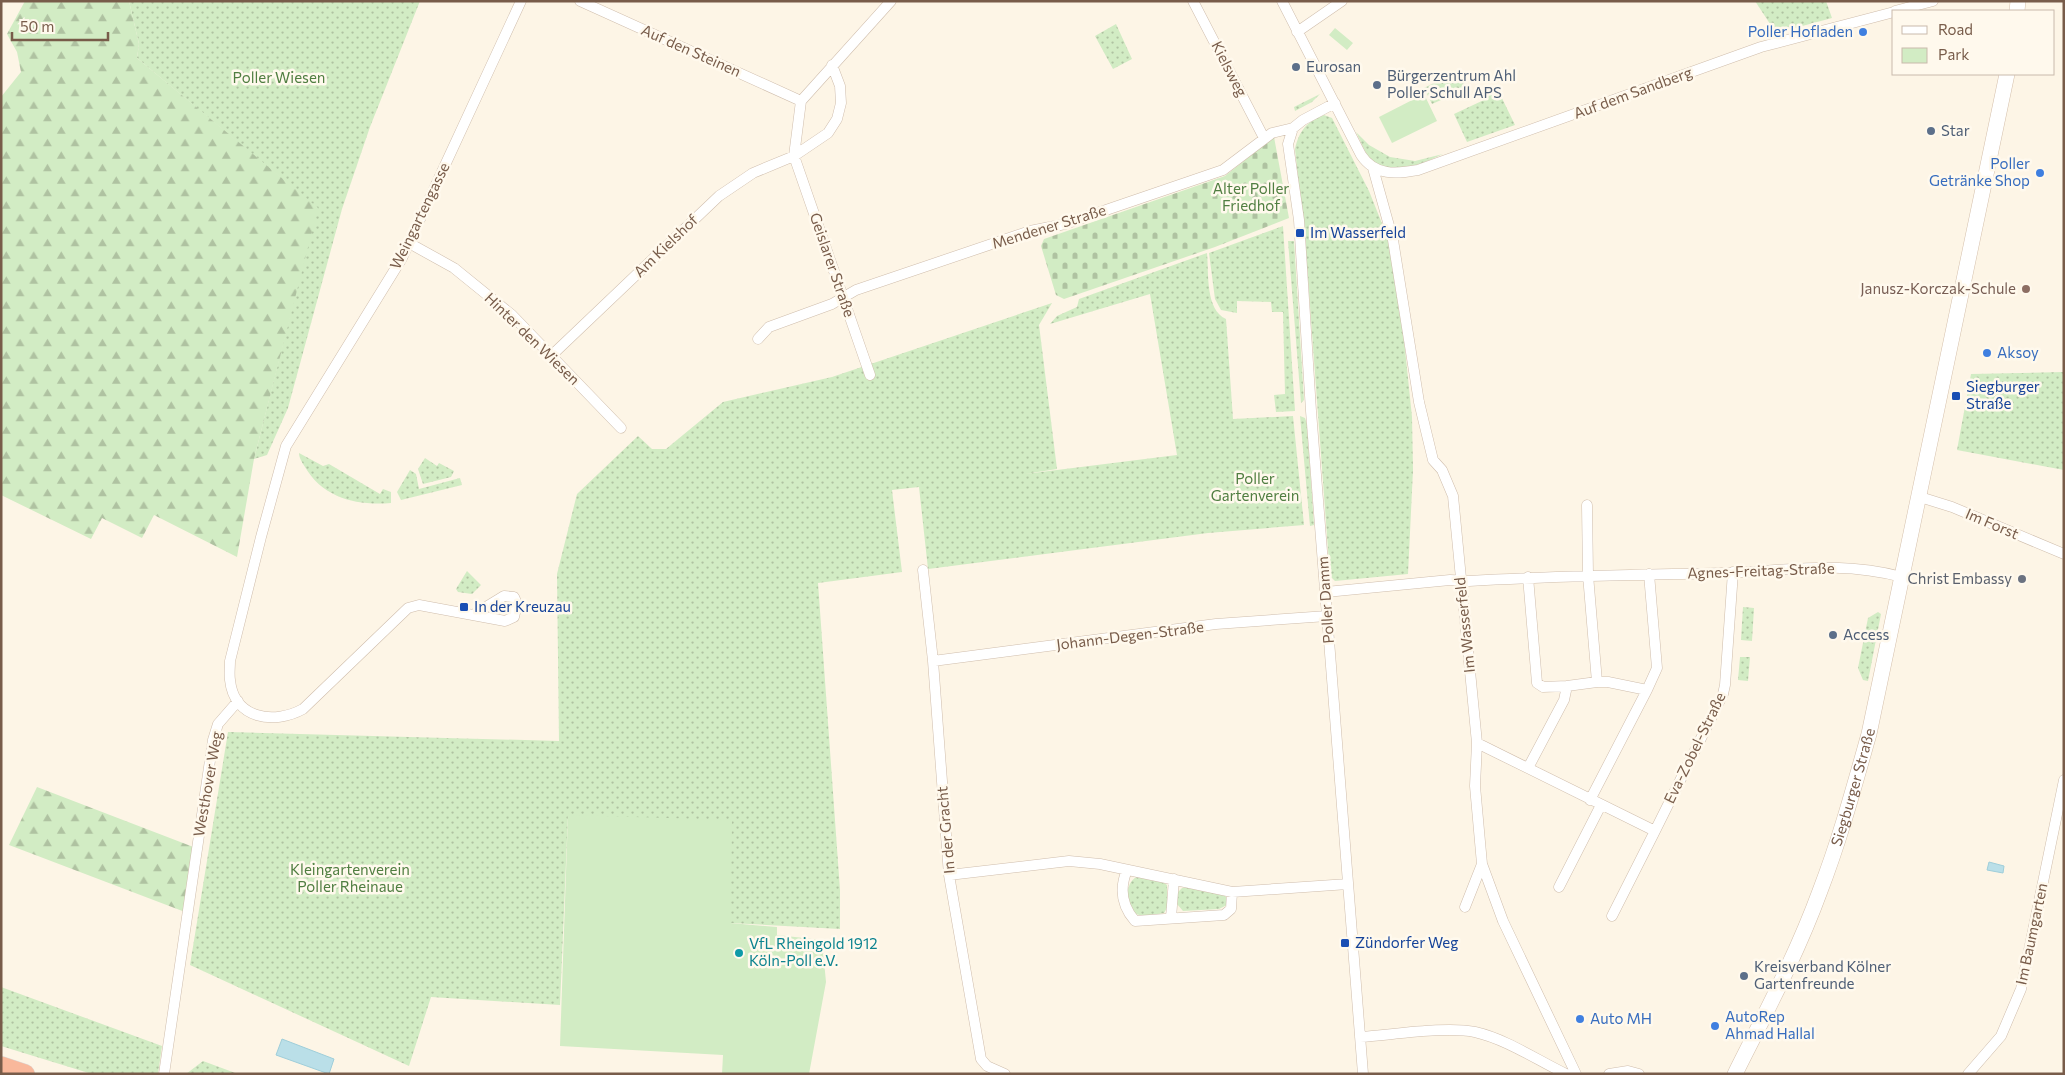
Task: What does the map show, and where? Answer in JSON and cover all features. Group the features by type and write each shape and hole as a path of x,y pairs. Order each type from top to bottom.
{"highway":[{"path":"1,1066 25,1074"}],"main road":[{"name":"Siegburger Straße","path":"1735,1074 1781,982 1832,858 1874,718 2008,75"}],"street":[{"name":"Weingartengasse","path":"238,701 230,682 230,661 286,446 344,354 409,243 520,1"},
{"name":"Auf den Steinen","path":"580,1 801,100"},
{"path":"794,156 801,100 890,1"},
{"name":"Kielsweg","path":"1193,1 1264,138"},
{"path":"1282,1 1362,155 1373,168"},
{"path":"1297,32 1342,1"},
{"name":"Auf dem Sandberg","path":"1898,10 1933,1"},
{"name":"Auf dem Sandberg","path":"1373,168 1391,173 1418,170 1761,47 1892,12"},
{"name":"Am Kielshof","path":"552,355 718,196 753,174 794,156 828,133 837,119 841,102 840,86 832,65"},
{"name":"Mendener Straße","path":"758,339 768,327 832,304 856,290 1030,231 1065,224 1223,170 1264,138 1280,130 1293,128 1303,120 1335,103"},
{"name":"Poller Damm","path":"1293,128 1288,144 1299,220 1327,616 1363,1074"},
{"name":"Geislarer Straße","path":"794,156 870,375"},
{"name":"Im Wasserfeld","path":"1373,168 1393,240 1418,402 1433,460 1442,470 1453,496 1477,743 1475,786 1482,864 1503,921 1576,1074"},
{"name":"Hinter den Wiesen","path":"409,243 454,268 512,314 621,428"},
{"name":"Im Forst","path":"1920,497 1952,506 2064,554"},
{"path":"1587,505 1588,575 1597,682"},
{"name":"Agnes-Freitag-Straße","path":"1326,592 1461,581 1588,575 1733,572 1824,566 1902,577"},
{"name":"In der Gracht","path":"923,570 933,661 949,875 981,1059 987,1066 1005,1074"},
{"name":"Eva-Zobel-Straße","path":"1612,916 1723,694 1733,572"},
{"path":"1590,800 1657,668 1649,574"},
{"path":"1528,578 1536,680 1540,685 1567,686 1608,682 1647,690"},
{"path":"238,701 249,711 261,717 272,719 292,716 303,709 408,608 419,605 473,615"},
{"name":"Johann-Degen-Straße","path":"933,661 1216,624 1327,616"},
{"path":"1528,768 1558,712 1567,686"},
{"name":"Westhover Weg","path":"164,1074 213,740 218,724 238,701"},
{"path":"1477,743 1655,831"},
{"name":"Im Baumgarten","path":"1968,1074 2001,1036 2021,988 2064,780"},
{"path":"1559,888 1601,805"},
{"path":"949,875 1069,861 1127,870 1232,892 1348,884"},
{"path":"1465,907 1482,864"},
{"path":"1127,870 1123,880 1125,909 1135,921 1224,915 1231,909 1232,892"},
{"path":"1171,918 1174,879"},
{"path":"1360,1037 1449,1031 1475,1032 1496,1039 1566,1074"},
{"path":"1609,1074 1628,1071 1639,1074"}],"green space":[{"path":"25,1 129,1 139,44 137,58 318,208 254,459 237,557 154,515 142,538 102,518 91,539 1,495 1,97 21,72 17,52 7,34"},
{"name":"Poller Wiesen","path":"129,1 420,1 370,127 342,209 288,408 267,455 254,459 317,208 137,58 139,44"},
{"path":"1755,1 1826,1 1832,18 1776,33"},
{"path":"1116,24 1132,59 1113,69 1095,36"},
{"path":"1335,28 1353,43 1347,50 1329,35"},
{"path":"1458,71 1466,89 1432,104 1424,88"},
{"path":"1497,88 1515,125 1467,142 1454,114 1486,99 1484,94"},
{"path":"1320,94 1312,102 1295,111 1294,107"},
{"path":"1424,94 1437,121 1392,143 1379,117"},
{"path":"1324,115 1332,118 1369,191 1389,241 1400,301 1412,417 1413,470 1408,574 1335,581 1330,576 1306,252 1295,149 1301,132 1313,120"},
{"path":"1356,132 1369,145 1390,157 1415,161 1443,154 1406,168 1387,169 1378,166 1371,160"},
{"name":"Alter Poller Friedhof","path":"1274,137 1289,218 1215,247 1064,299 1056,295 1041,246 1044,239 1225,176"},
{"path":"1283,226 1295,411 1276,412 1274,395 1285,394 1283,312 1272,312 1271,302 1237,301 1237,313 1221,310 1215,299 1209,253"},
{"path":"1288,241 1294,241 1304,400 1301,403"},
{"name":"Kleingartenverein Poller Rheinaue","path":"1207,253 1211,299 1219,314 1226,319 1233,419 1293,416 1304,525 1208,533 928,569 919,487 892,490 902,572 818,583 840,890 840,929 730,923 568,815 560,1005 431,997 409,1066 190,965 228,732 559,741 557,574 577,494 638,436 652,449 666,449 723,402 832,377 1052,303 1039,325 1057,469 1025,474 1177,455 1150,294 1050,324 1057,316 1077,307 1079,299"},
{"path":"2064,372 2064,470 1957,450 1971,374"},
{"path":"1300,416 1305,418 1307,424 1314,525 1310,526"},
{"path":"299,453 323,466 329,464 380,494 383,489 391,492 391,503 378,504 354,501 331,493 312,478"},
{"path":"425,458 437,466 439,463 454,471 451,477 423,484 418,469"},
{"path":"410,470 416,474 419,489 460,478 462,485 401,500 397,492"},
{"path":"467,571 481,585 472,594 458,592 456,589"},
{"path":"505,601 512,605 511,611 506,614 491,613"},
{"path":"1743,607 1754,608 1752,641 1741,640"},
{"path":"1878,612 1881,614 1868,681 1863,680 1858,668 1868,618"},
{"path":"1740,657 1750,657 1748,681 1738,680"},
{"path":"37,787 196,848 185,912 9,845"},
{"path":"568,815 732,820 730,923 777,927 777,935 822,940 826,982 809,1074 722,1074 723,1055 560,1046"},
{"path":"1137,877 1161,881 1167,885 1167,908 1164,913 1142,915 1132,911 1128,901 1128,889 1133,879"},
{"path":"1188,887 1223,894 1226,897 1227,905 1219,909 1183,911 1177,904 1177,893 1182,888"},
{"path":"1,987 162,1046 158,1074 92,1074 1,1046"},
{"path":"203,1061 238,1074 186,1074"}],"water":[{"path":"1989,862 2004,866 2003,873 1987,870"},
{"path":"282,1039 334,1059 329,1074 276,1055"}],"place":[{"name":"Poller Hofladen","path":"1863,32"},
{"name":"Eurosan","path":"1296,67"},
{"name":"Bürgerzentrum Ahl Poller Schull APS","path":"1377,85"},
{"name":"Star","path":"1931,131"},
{"name":"Poller Getränke Shop","path":"2040,173"},
{"name":"Im Wasserfeld","path":"1300,233"},
{"name":"Janusz-Korczak-Schule","path":"2026,289"},
{"name":"Aksoy","path":"1987,353"},
{"name":"Siegburger Straße","path":"1956,396"},
{"name":"Christ Embassy","path":"2022,579"},
{"name":"In der Kreuzau","path":"464,607"},
{"name":"Access","path":"1833,635"},
{"name":"Zündorfer Weg","path":"1345,943"},
{"name":"VfL Rheingold 1912 Köln-Poll e.V.","path":"739,953"},
{"name":"Kreisverband Kölner Gartenfreunde","path":"1744,976"},
{"name":"Auto MH","path":"1580,1019"},
{"name":"AutoRep Ahmad Hallal","path":"1715,1026"}],"park label":[{"name":"Poller Gartenverein","path":"1255,488"}]}
